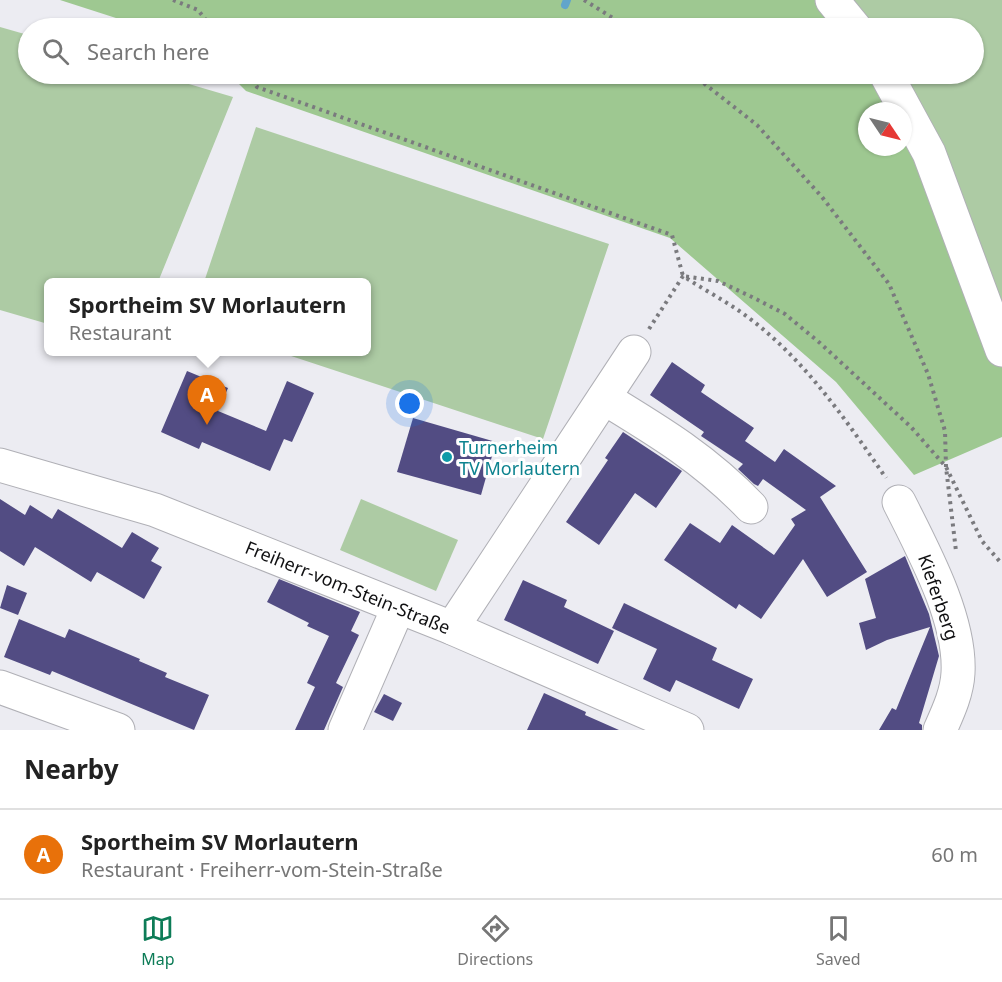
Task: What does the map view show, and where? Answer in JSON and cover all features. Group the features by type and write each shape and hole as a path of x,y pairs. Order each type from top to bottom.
{"street":[{"path":"832,0 847,18"},
{"path":"891,84 929,153 1002,350"},
{"path":"452,628 634,352"},
{"path":"604,398 678,444 722,476 751,507"},
{"name":"Freiherr-vom-Stein-Straße","path":"0,465 155,510 452,628 687,730"},
{"name":"Kieferberg","path":"899,502 923,550 947,612 957,648 958,673 954,693 940,730"},
{"path":"345,730 398,608"},
{"path":"0,687 118,730"}],"path":[{"path":"173,0 198,10 204,18"},
{"path":"584,0 613,18"},
{"path":"255,84 257,87 672,235 683,276 749,318 797,362 838,409 888,481 899,502"},
{"path":"705,84 758,125 822,197 889,284 928,374 945,431 946,467 957,557"},
{"path":"634,352 683,276"},
{"path":"683,276 718,281 785,314 820,343 911,427 946,467 982,541 1002,564"}],"green space":[{"path":"60,0 832,0 847,18 116,18"},
{"path":"832,0 1002,0 1002,350 912,136 912,102 898,102 890,84 984,84 984,18 847,18"},
{"path":"0,27 18,32 18,84 189,84 233,97 160,278 44,278 44,323 0,310"},
{"path":"239,84 891,84 901,102 858,102 858,156 912,156 912,122 929,153 1002,350 1002,437 914,475 836,382 670,238 246,91"},
{"path":"256,127 609,244 543,439 291,356 371,356 371,278 205,278"},
{"path":"361,499 458,540 436,591 340,550"}],"building":[{"path":"672,362 705,385 701,392 754,428 745,441 775,462 784,449 836,486 820,497 867,572 827,597 803,559 761,619 739,604 736,609 664,560 690,523 720,543 732,525 774,555 795,525 791,519 806,510 763,479 758,486 754,484 738,469 743,464 701,436 704,432 650,395"},
{"path":"187,371 228,388 218,411 266,431 287,381 314,393 292,442 284,439 270,471 202,442 199,449 161,432"},
{"name":"Turnerheim TV Morlautern","path":"413,418 496,442 481,495 397,472"},
{"path":"623,432 682,471 656,508 635,493 599,545 566,522 608,460 605,458"},
{"path":"0,499 25,515 30,505 52,519 58,509 122,548 132,532 159,548 151,561 162,567 144,599 97,572 91,582 35,547 24,566 0,551"},
{"path":"905,556 929,614 939,656 919,723 922,725 922,730 879,730 892,708 896,710 930,627 887,640 866,650 859,623 876,618 865,579"},
{"path":"279,579 360,612 351,631 359,635 336,683 343,687 324,730 295,730 315,687 307,683 329,636 307,626 309,623 267,602"},
{"path":"523,580 567,600 564,607 614,631 598,664 504,620"},
{"path":"7,585 27,593 18,615 0,608"},
{"path":"624,603 717,648 712,660 753,679 739,709 676,680 670,692 643,679 657,649 612,628"},
{"path":"19,619 65,638 69,629 140,659 139,661 167,673 165,677 209,695 194,730 52,671 50,675 4,657"},
{"path":"544,693 586,712 585,715 619,730 527,730"},
{"path":"384,694 402,703 393,721 374,712"}],"waterway":[{"path":"565,5 567,0"}],"place":[{"name":"Sportheim SV Morlautern","path":"207,425"},
{"name":"Turnerheim TV Morlautern","path":"447,457"}]}
